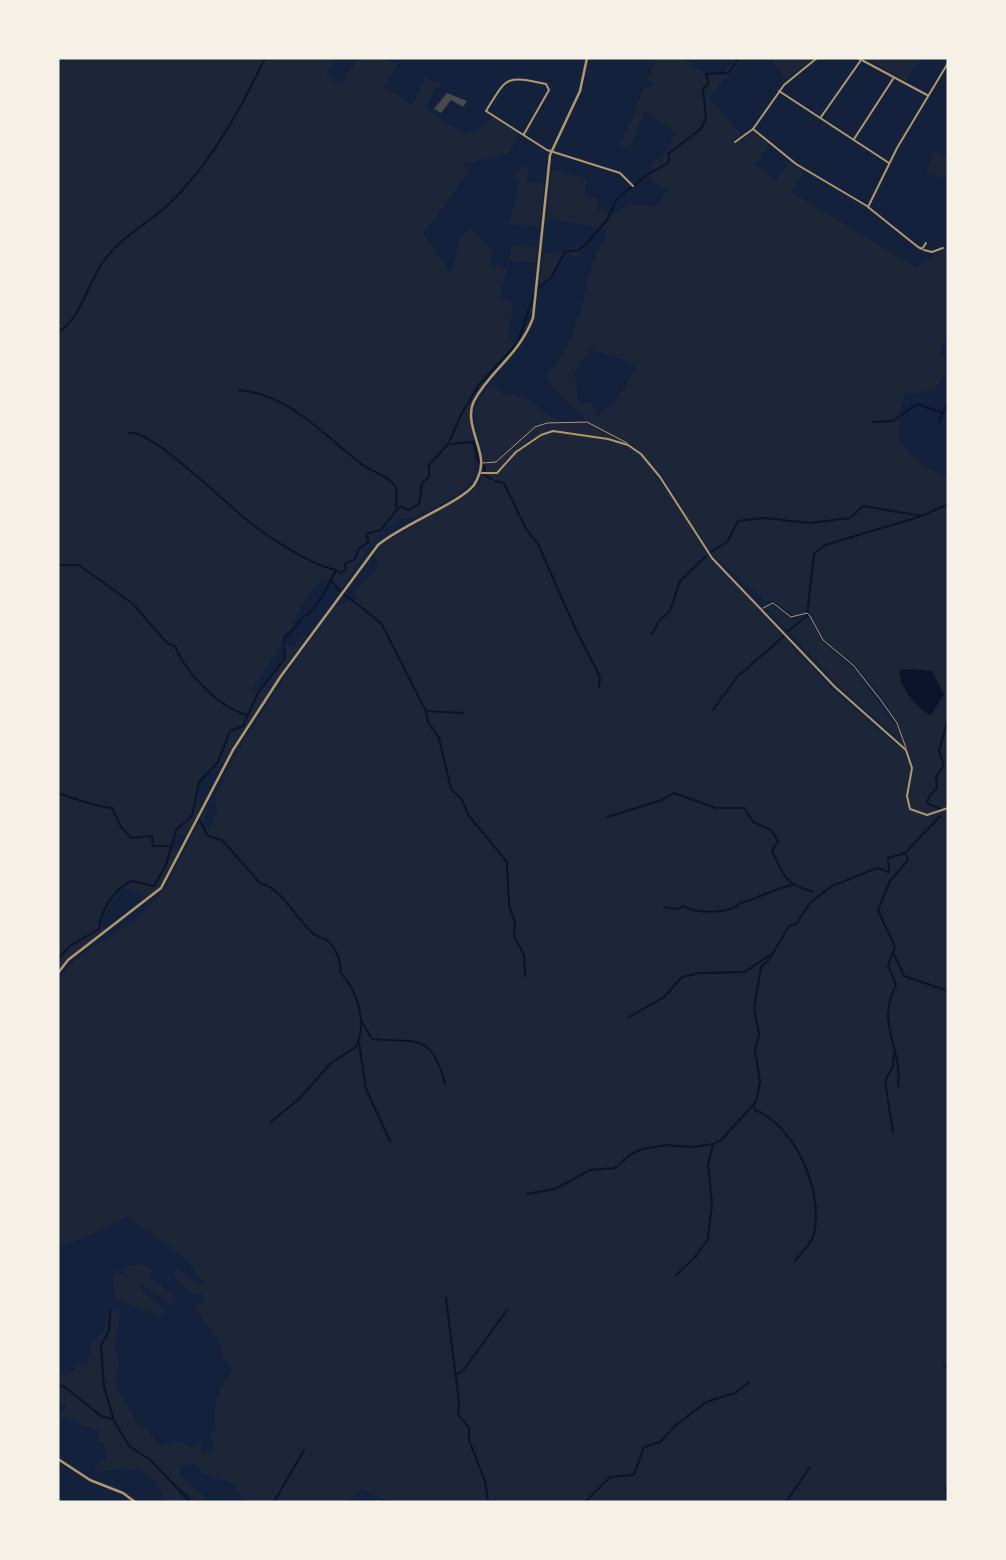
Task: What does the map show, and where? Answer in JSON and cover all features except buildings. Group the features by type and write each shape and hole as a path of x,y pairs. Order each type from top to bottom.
{"street":[{"path":"58,973 68,960 161,888 233,750 281,676 378,545 408,523 469,490 480,472 481,462 472,421 472,406 523,341 536,309 551,151 580,91 587,58"},
{"path":"735,142 754,129 779,91 817,58"},
{"path":"820,118 859,59 928,96"},
{"path":"868,207 889,163 948,63"},
{"path":"853,140 894,77"},
{"path":"524,135 548,93 546,84 508,80 486,110 524,135 551,151 620,173 633,186"},
{"path":"779,91 889,163"},
{"path":"754,129 796,164 868,207 922,249 932,252 943,248"},
{"path":"922,249 926,243"},
{"path":"480,472 497,473 516,452 541,435 553,431 608,439 628,446 640,454 660,477 707,552 763,608 835,687 906,750 912,768 908,805 922,815 948,808"},
{"path":"58,1460 90,1480 123,1493 135,1502"}],"lane":[{"path":"481,462 496,462 535,427 547,423 594,424 628,446"},
{"path":"763,608 773,603 791,617 807,613 823,640 853,665 880,699 897,723 906,750"}],"shaded area":[{"path":"58,58 335,58 326,75 340,85 359,58 386,58 397,65 384,86 412,105 425,78 442,85 434,90 426,108 465,134 485,126 492,115 519,134 509,154 463,164 468,173 423,234 451,273 459,240 470,227 492,251 490,265 507,269 499,298 513,302 508,339 517,345 479,389 470,404 476,476 463,490 447,501 388,526 372,543 339,592 335,584 324,577 301,607 292,629 284,634 281,645 252,690 258,691 275,670 287,645 294,646 310,629 225,762 198,781 200,809 187,836 175,833 171,847 179,851 167,876 148,899 124,888 98,921 105,930 58,969"},
{"path":"658,58 683,58 704,73 724,73 736,58 744,58 708,98 741,134 733,139 736,143 754,133 770,146 756,164 775,181 790,162 803,172 791,192 917,268 948,247 948,335 939,352 945,363 945,372 934,390 905,395 898,426 904,447 921,463 948,478 948,1502 391,1502 361,1489 348,1502 245,1502 233,1483 201,1473 197,1465 182,1465 178,1473 206,1497 201,1502 180,1489 177,1492 188,1502 165,1502 154,1480 139,1470 95,1472 94,1467 107,1458 104,1444 97,1441 101,1432 58,1416 66,1407 58,1398 58,1372 68,1376 78,1365 87,1364 94,1341 105,1331 108,1311 121,1310 114,1347 119,1363 115,1385 137,1423 145,1427 160,1446 176,1441 192,1447 202,1441 204,1444 199,1451 203,1455 214,1448 209,1434 215,1429 217,1398 223,1383 233,1370 219,1353 222,1345 194,1307 206,1300 203,1295 191,1293 173,1275 178,1268 200,1286 203,1283 186,1259 127,1216 109,1228 58,1247 58,978 76,959 141,915 165,889 208,804 202,827 209,828 217,811 214,798 234,757 293,664 336,606 358,598 354,593 378,566 374,555 385,543 479,486 487,463 483,459 473,409 491,384 507,397 513,394 531,402 563,424 587,421 546,379 550,376 546,373 555,366 570,339 595,256 607,230 548,218 551,170 587,179 584,196 599,199 597,210 615,214 627,204 656,206 668,189 654,183 649,176 654,168 650,166 655,158 661,161 676,132 645,111 629,150 620,146 645,86 649,89 652,83 647,80","holes":["590,349 637,364 616,400 597,416 591,403 579,402 574,373","635,447 659,471 706,549 766,602 773,601 794,616 809,612 825,640 854,664 882,697 903,735 852,667 823,643 807,616 794,620 772,606 768,609 842,689 900,740 899,747 833,690 705,552 685,516","908,669 932,671 944,696 933,713 924,712 900,681"]},
{"path":"770,58 814,58 786,79"},
{"path":"866,58 921,58 906,81"},
{"path":"934,151 948,158 948,178 931,175 926,171"},
{"path":"523,166 529,169 527,181 544,183 539,227 509,224 520,179 515,177"},
{"path":"588,242 578,256 566,254 553,277 539,285 544,253 560,254"},
{"path":"512,245 537,247 536,263 510,260"},
{"path":"900,670 932,671 944,694 931,715 920,708 905,689"},
{"path":"141,1264 154,1270 149,1276 176,1298 170,1304 139,1283 144,1292 165,1310 157,1318 149,1309 143,1311 115,1300 113,1279 116,1269 127,1279 129,1276 120,1268"}],"waterway":[{"path":"58,332 72,319 110,253 172,201 213,152 236,115 265,58"},
{"path":"537,289 551,278 565,252 579,250 588,242 607,220 617,199 644,177 669,162 668,154 701,129 706,118 703,89 709,83 706,74 728,73 739,58"},
{"path":"284,644 285,637 319,601 336,570 341,573 346,569 345,564 355,559 359,548 369,542 366,534 381,530 400,506 408,510 419,504 422,483 429,477 429,465 448,444 478,386 518,342 534,294"},
{"path":"239,390 258,393 291,408 363,465 389,479 396,488 396,507"},
{"path":"939,421 948,402"},
{"path":"873,422 893,421 917,404 943,413"},
{"path":"129,433 155,443 270,537 304,558 336,570"},
{"path":"451,444 473,442 479,463"},
{"path":"484,466 485,471"},
{"path":"484,475 492,479"},
{"path":"495,481 504,483 526,529 538,544 600,677 599,687"},
{"path":"788,631 807,616 814,554 825,545 922,516 948,504"},
{"path":"711,552 728,541 738,521 765,518 809,523 850,518 863,506 922,516"},
{"path":"652,634 659,621 670,611 680,581 706,556"},
{"path":"58,565 79,565 133,604 167,643 175,646 187,667 205,688 226,705 248,715"},
{"path":"332,581 340,591"},
{"path":"344,594 381,623 426,711 428,722 439,738 451,789 461,798 469,816 507,862 509,906 515,922 514,936 524,955 525,976"},
{"path":"713,710 737,677 784,636"},
{"path":"58,959 70,946 99,929 105,908 125,885 131,881 154,886 166,865 176,830 192,816 199,782 218,762 230,731 243,726 258,693 285,658 284,648"},
{"path":"426,711 463,713"},
{"path":"940,809 927,803 937,788 936,777 944,765 939,751 948,718"},
{"path":"58,793 112,808 121,827 131,838 152,836 153,846 170,846"},
{"path":"607,817 662,800 674,793 716,808 744,808 753,822 771,830 778,841 772,851 786,877 795,885 813,892"},
{"path":"527,1194 555,1189 590,1170 615,1168 631,1154 643,1149 666,1145 691,1147 713,1144 722,1139 756,1102 760,1083 755,1050 759,1034 754,1008 761,967 769,960 789,926 796,924 811,902 832,886 877,868 889,872 888,858 905,853 940,816"},
{"path":"200,821 207,835 223,841 260,883 283,898 308,929 332,945 339,960 340,972 356,997 359,1007 361,1027 356,1047 331,1063 300,1098 271,1122"},
{"path":"898,1086 897,1059 888,1012 896,985 888,965 895,947 878,910 890,881 908,860 906,854"},
{"path":"664,907 677,909 684,906 696,910 721,911 793,885"},
{"path":"894,954 904,976 945,990"},
{"path":"629,1017 664,997 682,977 699,973 745,972 770,955"},
{"path":"361,1020 372,1039 411,1041 428,1048 440,1067 445,1084"},
{"path":"359,1043 366,1089 390,1141"},
{"path":"893,1132 885,1081 893,1066 894,1052"},
{"path":"754,1105 755,1110 783,1130 794,1145 803,1162 815,1199 814,1234 795,1261"},
{"path":"676,1275 696,1256 708,1239 712,1204 708,1165 713,1144"},
{"path":"446,1298 459,1401 458,1414 469,1428 469,1440 485,1481 488,1502"},
{"path":"110,1310 109,1331 101,1345 104,1387 113,1417"},
{"path":"457,1374 462,1372 507,1310"},
{"path":"944,1366 948,1367"},
{"path":"585,1502 610,1477 634,1475 644,1447 660,1442 675,1426 706,1402 735,1393 749,1382"},
{"path":"58,1385 65,1387 101,1416 113,1419 129,1446 149,1459 191,1502"},
{"path":"274,1502 304,1450"},
{"path":"786,1502 810,1467"},
{"path":"946,1487 947,1502"}]}
